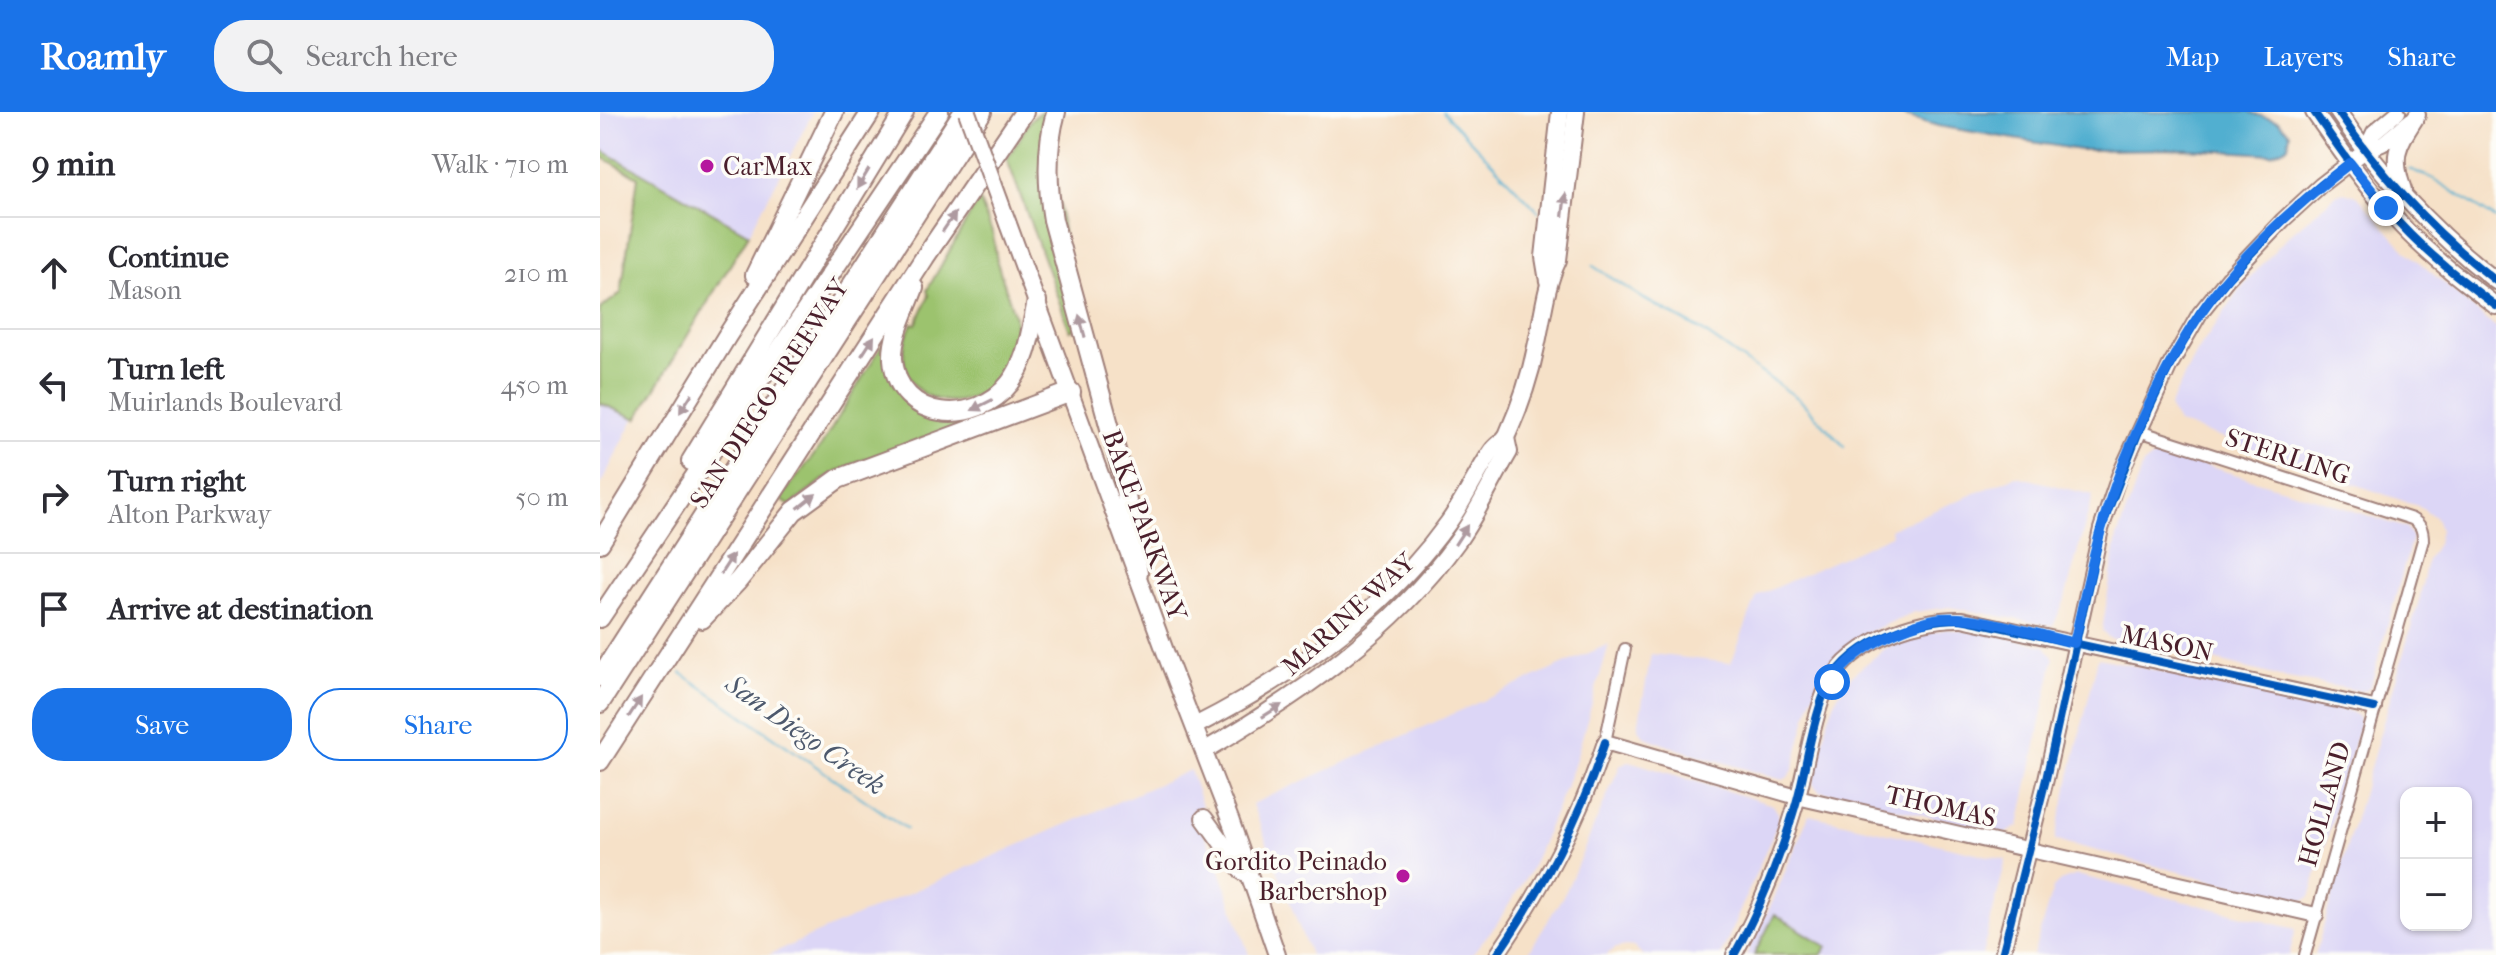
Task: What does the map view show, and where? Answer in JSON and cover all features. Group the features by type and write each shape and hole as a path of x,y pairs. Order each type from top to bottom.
{"highway":[{"path":"727,336 834,112"},
{"path":"600,543 727,336 871,112"},
{"name":"SAN DIEGO FREEWAY","path":"600,610 904,112"},
{"path":"600,618 939,112"},
{"path":"600,666 949,112"},
{"path":"600,677 974,112"},
{"name":"SAN DIEGO FREEWAY","path":"600,703 974,112"},
{"path":"600,761 925,257 1024,112"},
{"path":"1056,112 1048,166 1053,220 1123,476 1138,573"},
{"path":"925,257 896,336 893,357 903,387 920,404 932,409 945,413 969,411 992,400 1009,385 1025,354 1037,301"},
{"path":"670,654 738,581 794,511 838,479 1071,392"}],"main road":[{"name":"BAKE PARKWAY","path":"974,112 1008,224 1255,888 1274,952"},
{"name":"MARINE WAY","path":"1548,281 1544,257 1560,112"},
{"name":"MARINE WAY","path":"1204,751 1278,708 1343,658 1415,592 1458,540 1471,518 1509,452 1506,438 1529,375 1548,281 1558,260 1576,112"},
{"path":"2314,112 2350,163 2417,241 2496,306"},
{"path":"2338,112 2365,151 2406,199 2440,234 2496,281"},
{"path":"2406,199 2395,159 2399,143 2419,114"},
{"name":"MARINE WAY","path":"1195,726 1277,681 1327,645 1407,574 1474,486 1493,448 1506,438"},
{"path":"1204,818 1255,888"}],"street":[{"path":"2365,151 2374,132 2398,112"},
{"path":"2002,955 2101,529 2139,431 2192,327 2228,278 2321,185 2365,151 2382,144 2419,114"},
{"name":"STERLING","path":"2139,431 2412,519 2421,526"},
{"name":"HOLLAND","path":"2305,955 2423,540 2421,526"},
{"name":"MASON","path":"1734,955 1772,873 1827,689 1842,668 1874,643 1909,627 1939,618 1985,623 2374,708"},
{"path":"1497,955 1536,898 1580,812 1605,742 1625,649"},
{"name":"THOMAS","path":"1605,742 1797,797 2316,915"}],"shaded area":[{"name":"CarMax","path":"600,112 813,112 749,234 600,149"},
{"path":"2344,192 2357,196 2406,251 2496,328 2496,955 2315,955 2420,597 2427,560 2437,544 2440,529 2436,518 2421,507 2178,423 2169,407 2196,353 2241,288 2288,236 2336,195"},
{"path":"600,403 634,419 600,486"},
{"path":"2161,452 2406,528 2412,538 2371,685 2366,690 2282,677 2109,638 2102,631 2117,537 2143,465"},
{"path":"2016,476 2093,495 2064,602 2053,626 1950,607 1914,612 1871,631 1847,647 1824,673 1812,697 1793,770 1783,780 1678,749 1645,737 1641,732 1638,727 1651,654 1731,663 1757,596 1891,535 1890,529"},
{"path":"1946,629 1987,633 2045,646 2054,659 2019,826 2005,834 1819,791 1813,784 1829,717 1836,698 1852,675 1886,648 1909,638"},
{"path":"1609,644 1573,769 1530,871 1496,925 1471,955 1310,955 1252,804"},
{"path":"2098,658 2352,712 2358,717 2360,723 2310,897 2304,901 2234,886 2055,840"},
{"path":"1629,761 1773,805 1778,813 1779,820 1721,955 1643,955 1634,947 1626,946 1606,955 1527,955 1566,891 1620,766"},
{"path":"1190,770 1202,806 1193,810 1216,859 1249,955 1031,955 1023,951 1010,955 768,955"},
{"path":"1809,815 2006,860 1982,955 1746,955"},
{"path":"2077,875 2296,929 2289,955 2033,955 2053,888 2060,881"}],"green space":[{"path":"1040,112 1049,112 1047,121 1077,328 1070,331 1007,159 1031,119"},
{"path":"600,149 749,234 637,419 600,403 600,309 621,293 638,177 600,156"},
{"path":"979,199 993,235 997,262 1015,317 1015,342 1009,350 1015,352 999,378 978,394 957,401 936,399 918,389 907,373 904,350 912,323 916,324 929,296 927,290"},
{"path":"882,345 886,347 894,384 958,418 961,425 857,462 827,477 790,506 780,499 821,446"},
{"path":"1775,914 1827,947 1821,955 1754,955"}],"water":[{"path":"1892,112 2247,112 2278,121 2290,133 2288,146 2272,154 2187,149 2080,150 1938,126"}],"waterway":[{"path":"1443,112 1538,211"},
{"path":"2409,169 2432,178 2496,219"},
{"path":"1593,266 1699,329 1799,399 1845,447"},
{"name":"San Diego Creek","path":"681,673 907,829"}],"cycle path":[{"path":"2314,112 2366,184 2401,225 2496,306"},
{"path":"2338,112 2410,203 2496,281"},
{"path":"2002,955 2046,779 2101,529 2139,431 2169,367 2200,313 2228,278 2283,220 2350,163"},
{"path":"1734,955 1761,901 1783,845 1824,694 1847,661 1882,637 1902,629 1923,623 1962,619 2374,708"},
{"path":"1497,955 1559,852 1584,799 1605,742"}],"place":[{"name":"CarMax","path":"707,166"},
{"name":"Gordito Peinado Barbershop","path":"1403,876"}],"route":[{"path":"1832,682 1863,649 1899,630 1939,618 1985,623 2074,643 2101,529 2119,476 2169,367 2200,313 2228,278 2283,220 2350,163 2386,208"}]}
